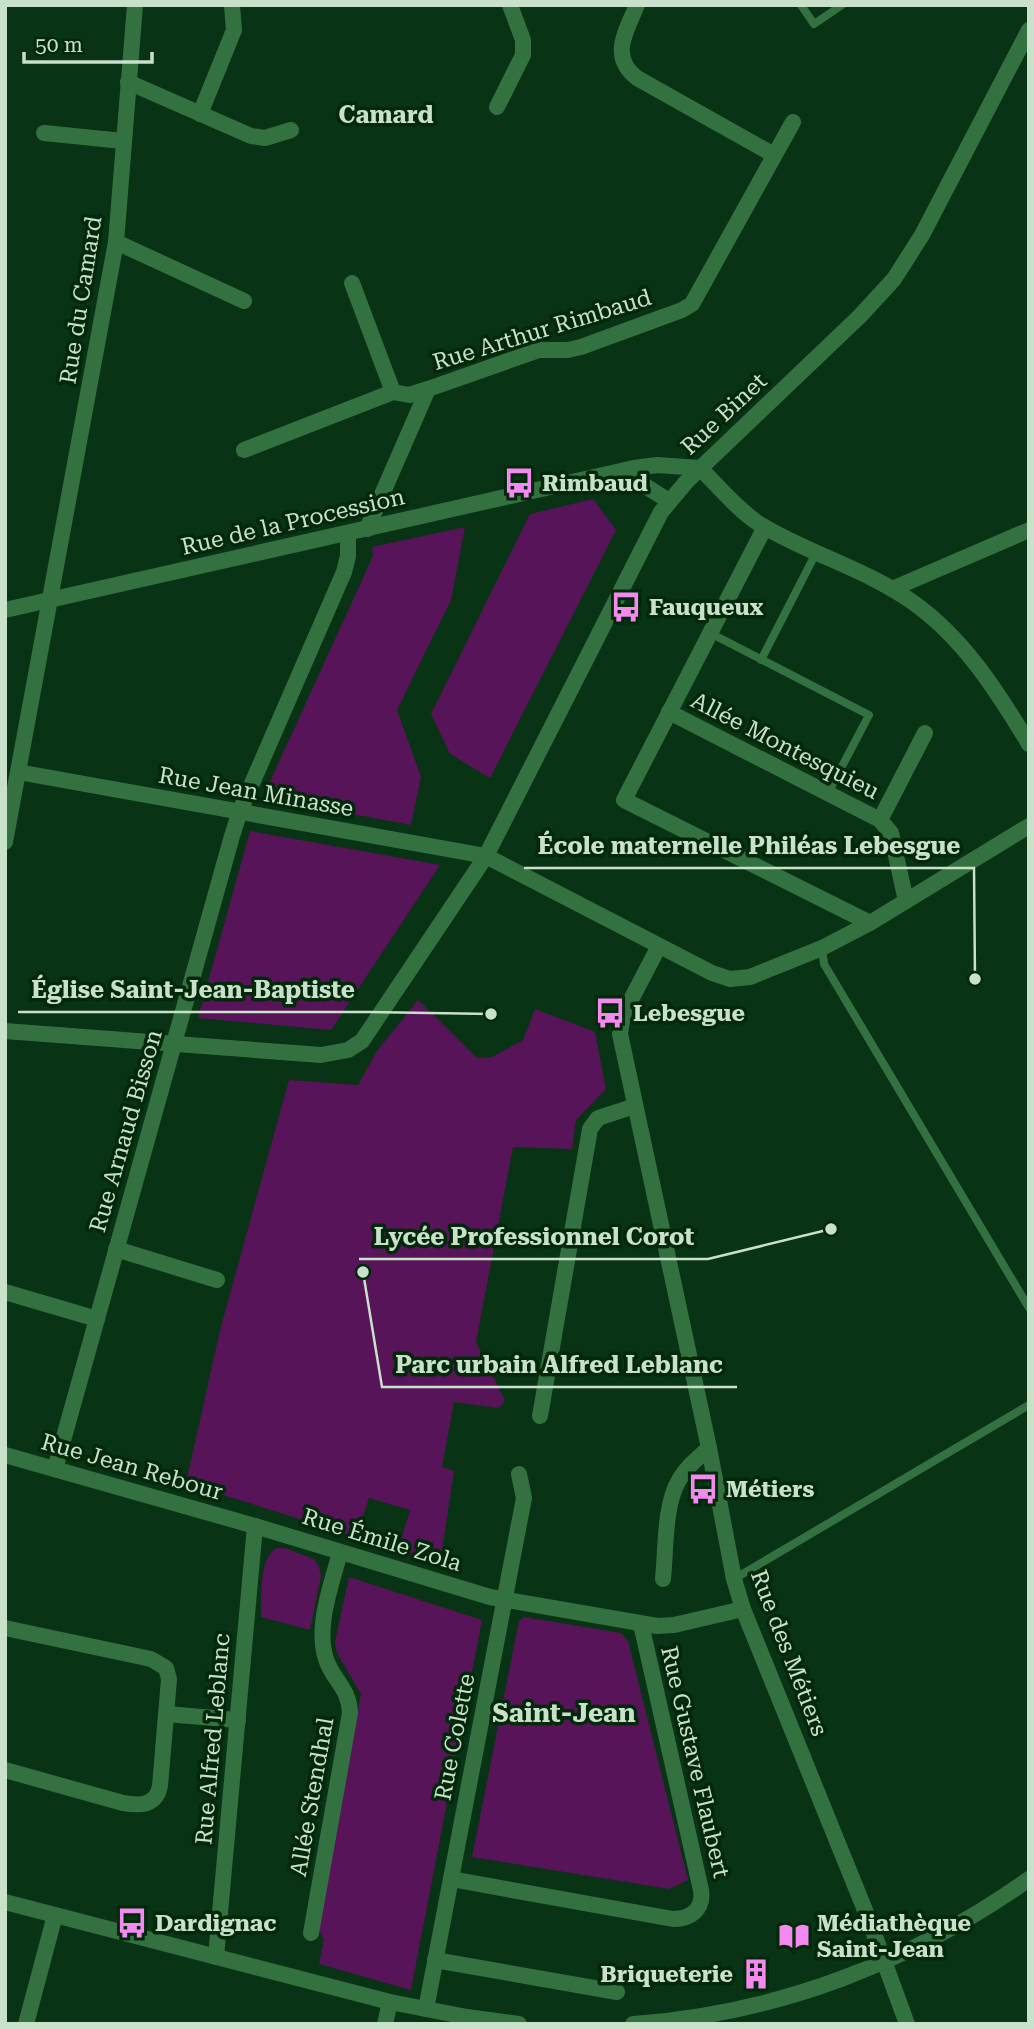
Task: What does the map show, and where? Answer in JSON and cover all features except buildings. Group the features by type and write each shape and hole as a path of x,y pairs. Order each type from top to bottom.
{"street":[{"name":"Rue du Camard","path":"5,842 116,242 135,5"},
{"path":"497,107 523,55 523,40 510,5"},
{"path":"637,5 622,45 621,58 627,70 774,155"},
{"path":"201,114 232,37 232,6"},
{"name":"Rue Binet","path":"5,1031 321,1055 339,1053 356,1046 376,1023 486,856 650,531 669,501 700,468 860,316 902,269 1029,30"},
{"path":"128,82 257,137 265,138 291,130"},
{"name":"Rue Arthur Rimbaud","path":"367,529 428,389 539,350 581,347 687,307 696,300 793,122"},
{"path":"44,133 123,141"},
{"path":"116,242 244,301"},
{"path":"352,283 393,393"},
{"path":"244,450 393,393 409,395 428,389"},
{"name":"Rue de la Procession","path":"5,610 657,465 700,468"},
{"path":"700,468 742,509 765,527 892,589 929,615 983,671 1029,744"},
{"name":"Rue de la Procession","path":"590,479 629,479 669,501"},
{"path":"765,527 624,800 870,923"},
{"path":"892,589 1029,530"},
{"name":"Rue Arnaud Bisson","path":"55,1469 240,811 340,584 348,556 348,533"},
{"name":"Allée Montesquieu","path":"669,712 880,820 891,833 906,901"},
{"name":"Allée Montesquieu","path":"880,820 925,733"},
{"name":"Rue Jean Minasse","path":"19,772 486,856 718,976 730,979 758,974 822,948 870,923 1029,826"},
{"name":"Rue des Métiers","path":"659,946 621,1021 622,1042 709,1448 734,1579 743,1609 885,1962 907,2024"},
{"path":"540,1416 590,1129 598,1118 635,1106"},
{"path":"116,1249 217,1280"},
{"path":"5,1292 97,1319"},
{"path":"663,1579 675,1486 689,1467 709,1448"},
{"name":"Rue Jean Rebour","path":"5,1455 251,1524"},
{"name":"Rue Colette","path":"426,2009 524,1498 519,1474"},
{"name":"Rue Émile Zola","path":"251,1524 505,1600 641,1624 674,1625 743,1609"},
{"name":"Rue Alfred Leblanc","path":"216,1957 238,1720 251,1524"},
{"name":"Allée Stendhal","path":"311,1933 350,1713 349,1696 326,1661 323,1644 326,1610 340,1552"},
{"name":"Rue Gustave Flaubert","path":"451,1879 673,1919 691,1916 698,1909 702,1900 701,1890 641,1624"},
{"path":"5,1628 157,1661 168,1673 160,1786 157,1797 150,1803 123,1803 5,1770"},
{"path":"166,1714 238,1720"},
{"path":"633,2024 702,2016 773,2001 833,1983 885,1962 946,1931 1029,1879"},
{"path":"5,1902 390,2002 466,2020 519,2024"},
{"path":"26,2024 55,1915"},
{"path":"435,1960 617,1993"},
{"path":"385,2024 390,2002"}],"lane":[{"path":"801,5 814,24 842,5"},
{"path":"761,660 816,553"},
{"path":"710,633 869,715 828,793"},
{"path":"822,948 824,964 1029,1309"},
{"path":"734,1579 1029,1405"}],"shaded area":[{"path":"593,499 616,530 490,778 450,754 431,714 530,514"},
{"path":"465,527 451,600 397,710 421,777 411,825 263,797 373,556 372,547"},
{"path":"250,831 440,865 331,1030 198,1018"},
{"path":"418,1000 477,1058 492,1057 523,1040 535,1009 595,1032 606,1089 576,1120 572,1149 513,1147 476,1342 505,1401 499,1408 454,1402 442,1467 454,1471 440,1564 398,1551 410,1510 369,1498 356,1537 186,1483 220,1330 289,1080 358,1085 377,1051"},
{"path":"277,1548 285,1548 314,1559 319,1567 321,1576 310,1630 261,1617 264,1569 271,1553"},
{"path":"349,1577 482,1620 411,1990 319,1964 324,1939 318,1930 361,1694 337,1653 335,1642"},
{"path":"524,1617 621,1633 628,1641 688,1880 669,1889 472,1857 519,1621"}],"place":[{"name":"Rimbaud","path":"519,483"},
{"name":"Fauqueux","path":"626,607"},
{"name":"École maternelle Philéas Lebesgue","path":"975,979"},
{"name":"Lebesgue","path":"610,1013"},
{"name":"Église Saint-Jean-Baptiste","path":"491,1014"},
{"name":"Lycée Professionnel Corot","path":"831,1229"},
{"name":"Parc urbain Alfred Leblanc","path":"363,1272"},
{"name":"Métiers","path":"703,1489"},
{"name":"Dardignac","path":"132,1923"},
{"name":"Médiathèque Saint-Jean","path":"794,1936"},
{"name":"Briqueterie","path":"756,1974"}],"district":[{"name":"Camard","path":"386,115"},
{"name":"Saint-Jean","path":"564,1713"}]}
